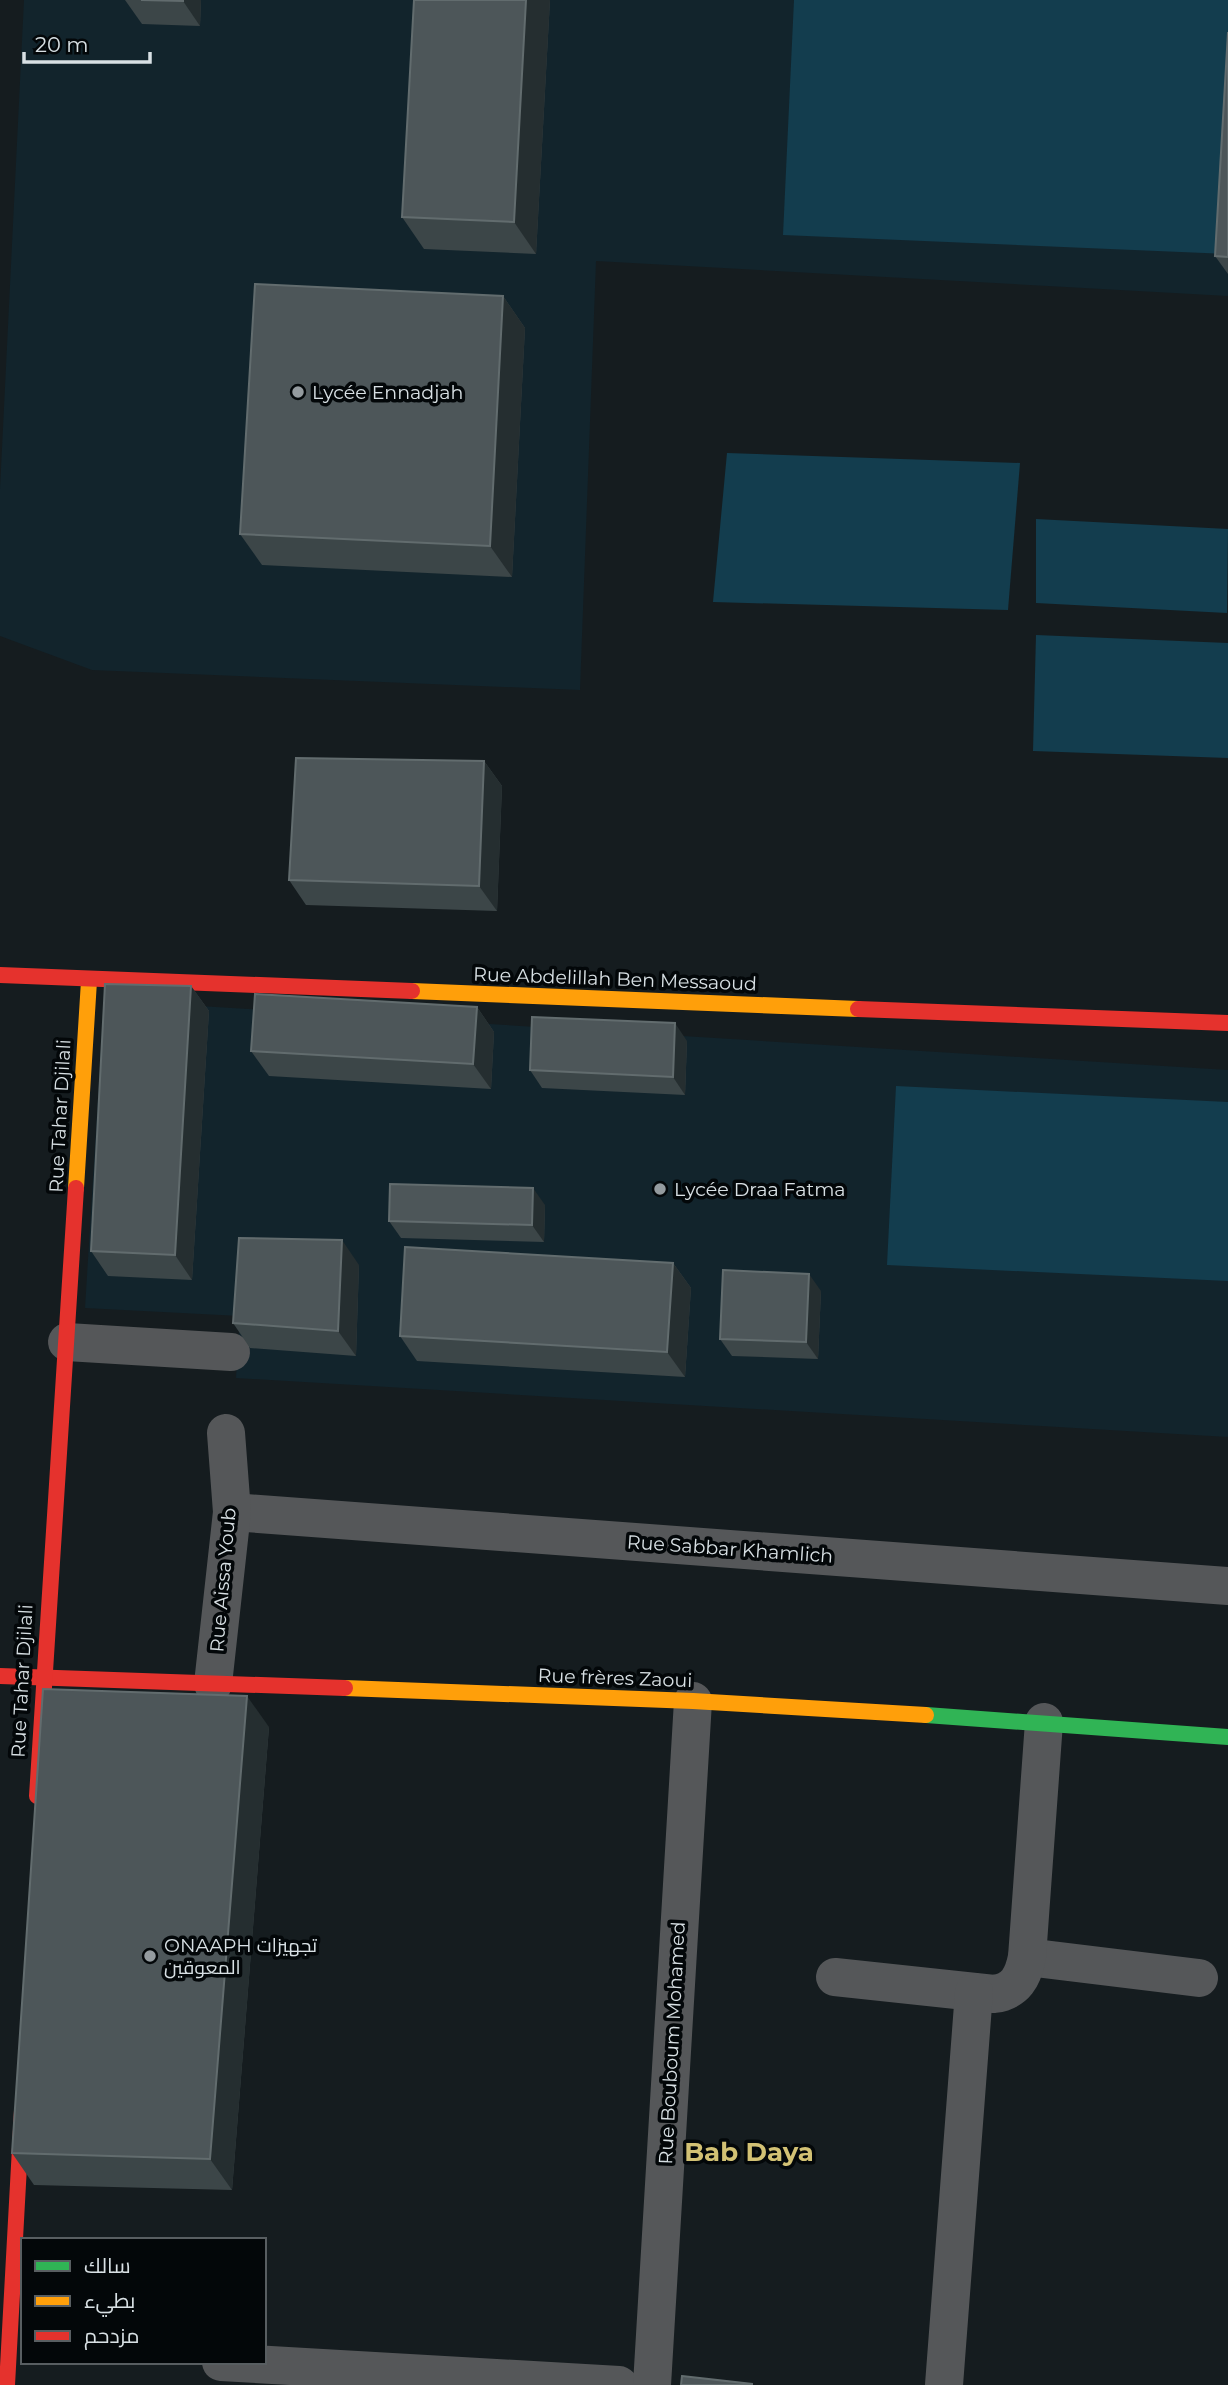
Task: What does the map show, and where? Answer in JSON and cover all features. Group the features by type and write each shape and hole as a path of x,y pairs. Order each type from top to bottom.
{"street":[{"name":"Rue Abdelillah Ben Messaoud","path":"0,975 89,981 1228,1023"},
{"name":"Rue Tahar Djilali","path":"36,1816 42,1679 67,1342 89,981"},
{"path":"67,1342 231,1352"},
{"name":"Rue Aissa Youb","path":"213,1684 232,1512 226,1433"},
{"name":"Rue Sabbar Khamlich","path":"232,1512 1228,1586"},
{"name":"Rue frères Zaoui","path":"0,1676 693,1701 1044,1722 1228,1737"},
{"name":"Rue Bouboum Mohamed","path":"652,2385 693,1701"},
{"path":"835,1977 994,1994 1010,1989 1019,1982 1027,1957 1044,1722"},
{"path":"1027,1957 1199,1978"},
{"path":"944,2385 974,1992"},
{"path":"10,2359 23,2090"},
{"path":"256,2364 619,2385"}],"shaded area":[{"name":"Lycée Ennadjah","path":"24,0 1228,0 1228,296 596,261 580,690 92,670 0,636 0,489"},
{"path":"794,0 1228,0 1228,254 783,235"},
{"path":"727,453 1020,463 1008,610 713,602"},
{"path":"1036,519 1228,529 1227,613 1036,603"},
{"path":"1036,635 1228,643 1228,758 1033,751"},
{"name":"Lycée Draa Fatma","path":"104,1000 1228,1070 1228,1437 236,1378 240,1316 85,1308"},
{"path":"896,1086 1228,1102 1228,1281 887,1265"}],"building":[{"path":"414,0 526,0 514,222 402,217"},
{"path":"1228,32 1228,257 1215,256"},
{"path":"255,284 503,296 490,546 240,534"},
{"path":"296,758 484,761 479,886 289,880"},
{"path":"105,984 191,986 175,1255 91,1251"},
{"path":"255,994 477,1007 473,1064 251,1051"},
{"path":"532,1017 675,1023 673,1077 530,1070"},
{"path":"390,1184 533,1188 532,1225 389,1221"},
{"path":"239,1238 342,1240 338,1331 233,1323"},
{"path":"405,1247 673,1263 667,1352 400,1336"},
{"path":"723,1270 809,1274 806,1342 720,1339"},
{"name":"ONAAPH تجهيزات المعوقين","path":"43,1689 247,1696 210,2159 12,2153"},
{"path":"682,2376 752,2384 752,2385 681,2385"}],"traffic: fast":[{"path":"926,1715 1228,1737"}],"traffic: slow":[{"path":"76,1188 89,981"},
{"path":"412,991 858,1009"},
{"path":"345,1688 693,1701 926,1715"}],"traffic: jam":[{"path":"0,975 412,991"},
{"path":"858,1009 1228,1023"},
{"path":"37,1796 76,1188"},
{"path":"0,1676 345,1688"},
{"path":"7,2385 22,2111"}],"place":[{"name":"Lycée Ennadjah","path":"298,392"},
{"name":"Lycée Draa Fatma","path":"660,1189"},
{"name":"ONAAPH تجهيزات المعوقين","path":"150,1956"}],"district":[{"name":"Bab Daya","path":"749,2152"}]}
